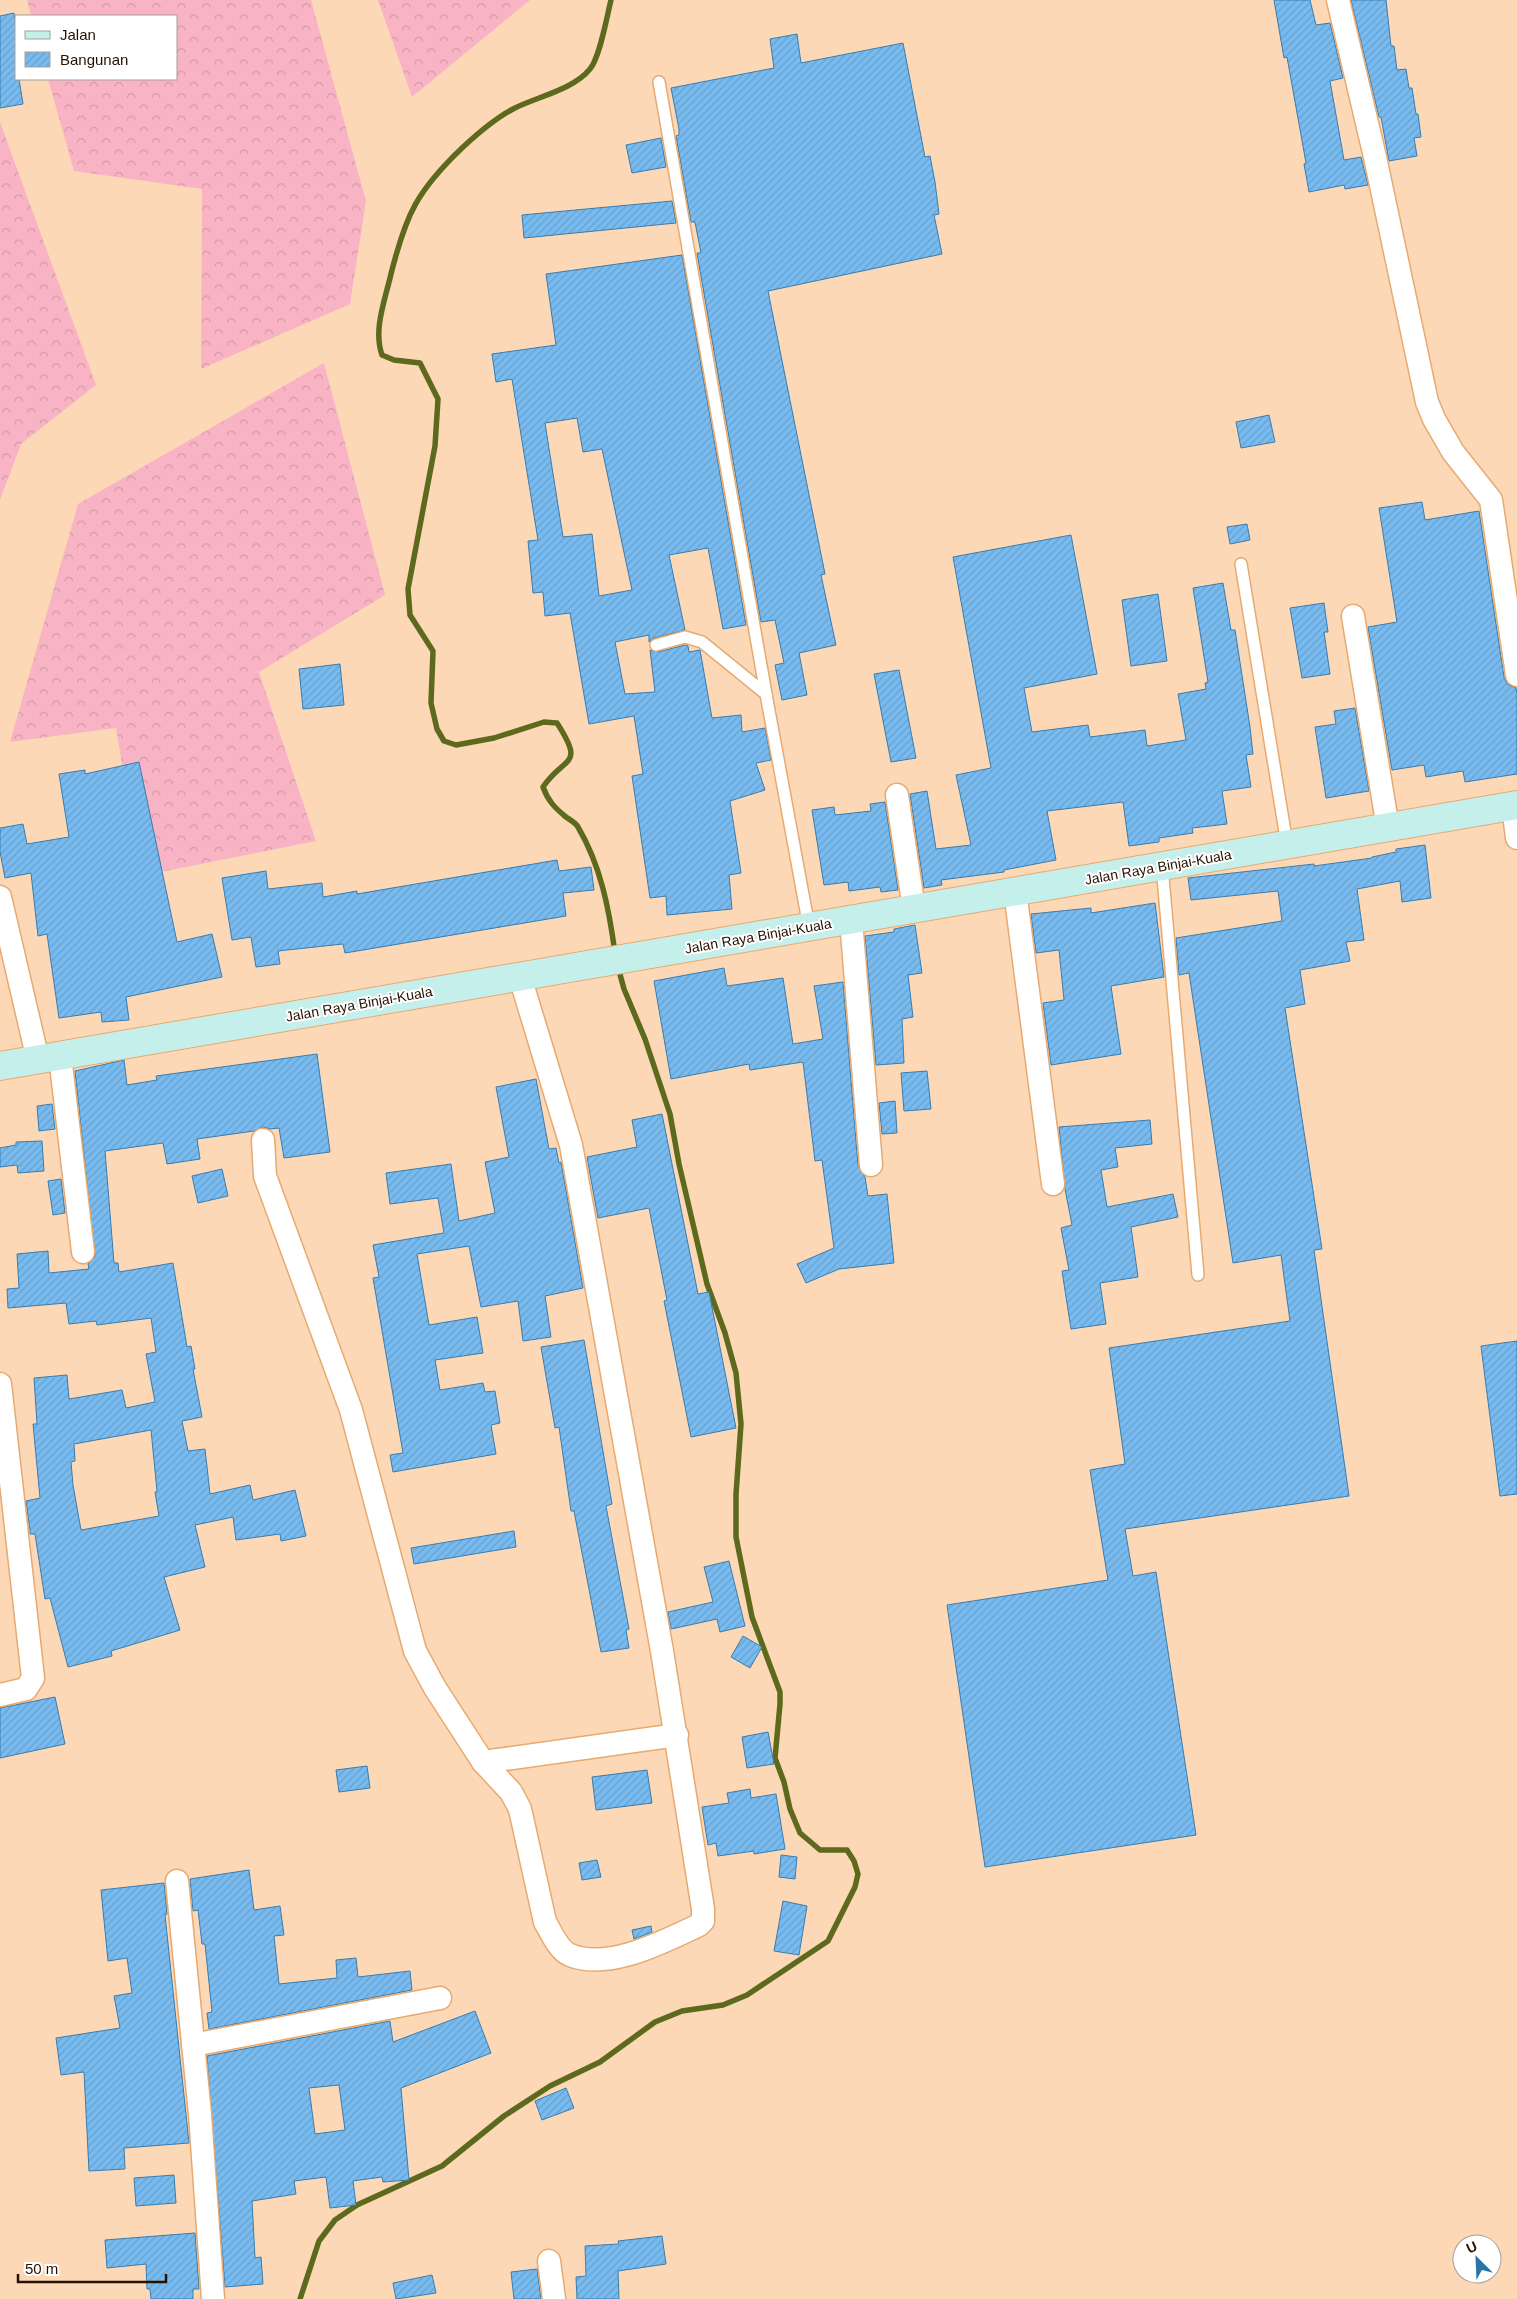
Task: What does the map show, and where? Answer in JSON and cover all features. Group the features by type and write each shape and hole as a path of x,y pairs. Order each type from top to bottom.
{"main road":[{"name":"Jalan Raya Binjai-Kuala","path":"0,1066 1515,806"}],"street":[{"path":"1338,0 1375,157 1427,402 1434,419 1453,452 1492,500 1517,675"},
{"path":"1352,616 1388,828"},
{"path":"897,795 914,909"},
{"path":"1515,806 1517,838"},
{"path":"1015,891 1053,1184"},
{"path":"0,898 49,1058 83,1252"},
{"path":"851,920 871,1166"},
{"path":"263,1140 265,1176 350,1410 415,1650 435,1688 483,1762 511,1792 520,1809 545,1922 554,1938 569,1955 587,1959 624,1957 674,1937 703,1921 703,1909 676,1735 571,1145 520,977"},
{"path":"0,1384 33,1678 26,1689 0,1695"},
{"path":"483,1762 676,1735"},
{"path":"177,1880 193,2045 213,2299"},
{"path":"193,2045 440,1998"},
{"path":"549,2261 554,2299"}],"lane":[{"path":"659,82 766,694 809,927"},
{"path":"1241,564 1287,844"},
{"path":"656,645 685,637 702,642 766,694"},
{"path":"1162,866 1198,1275"}],"green space":[{"path":"27,0 311,0 366,201 350,304 201,369 202,189 74,171 48,80 178,80 178,15 31,15"},
{"path":"378,0 530,0 412,97"},
{"path":"0,122 96,385 21,444 0,500"},
{"path":"324,363 385,595 259,672 316,841 141,876 116,728 10,742 78,504"}],"building":[{"path":"1274,0 1310,0 1316,25 1330,23 1343,78 1330,81 1344,160 1361,157 1368,185 1345,189 1344,185 1309,192 1304,164 1306,163 1287,57 1284,58"},
{"path":"1351,0 1386,0 1391,46 1394,46 1397,70 1406,69 1409,88 1412,88 1416,114 1418,114 1421,137 1414,138 1417,156 1389,161 1381,117 1379,117"},
{"path":"14,13 15,80 19,80 23,104 0,108 0,16"},
{"path":"797,34 801,63 903,43 925,157 930,156 935,182 939,214 934,215 942,254 768,291 825,574 821,575 836,645 799,653 807,695 782,700 775,665 784,663 775,620 761,622 697,253 701,253 695,222 691,222 676,136 679,135 679,129 671,88 774,68 770,39"},
{"path":"661,138 666,167 632,173 626,145"},
{"path":"672,201 676,223 524,238 522,215"},
{"path":"682,255 746,625 723,629 708,548 669,555 685,630 654,638 649,642 649,635 615,642 625,694 655,692 650,650 658,652 685,645 688,646 689,652 700,650 712,718 741,715 742,732 765,728 771,760 756,763 765,790 730,801 741,873 729,875 732,909 667,915 666,896 650,898 632,776 643,774 634,716 589,724 570,613 545,616 543,592 533,593 528,541 538,540 512,379 496,382 492,354 556,345 546,274","holes":["577,418 583,452 602,449 632,590 599,596 592,534 563,537 545,423"]},
{"path":"1269,415 1275,442 1241,448 1236,422"},
{"path":"1422,502 1425,520 1479,511 1504,677 1507,684 1516,688 1517,694 1517,774 1465,782 1463,771 1426,777 1424,765 1392,770 1368,627 1397,622 1379,508"},
{"path":"1247,524 1250,540 1230,544 1227,527"},
{"path":"1071,535 1097,674 1024,688 1032,732 1088,725 1090,737 1145,730 1147,746 1186,740 1178,694 1206,689 1205,683 1208,682 1193,588 1223,583 1231,630 1235,630 1250,727 1253,754 1246,755 1251,787 1222,791 1227,824 1192,828 1193,833 1159,838 1159,842 1129,846 1123,802 1047,811 1056,860 1004,870 1004,872 941,880 942,885 924,888 910,794 927,791 936,849 971,845 956,775 991,768 953,557"},
{"path":"1158,594 1167,661 1131,666 1122,600"},
{"path":"1324,603 1328,632 1324,632 1330,674 1302,678 1290,608"},
{"path":"340,664 344,705 303,709 299,669"},
{"path":"899,670 916,758 891,762 874,674"},
{"path":"1355,708 1369,791 1326,798 1315,727 1336,724 1334,711"},
{"path":"139,762 177,942 212,934 222,977 126,997 129,1020 102,1022 101,1012 59,1018 47,934 38,936 31,873 5,878 0,852 0,828 23,824 27,844 69,837 59,774 85,770 85,774"},
{"path":"885,802 898,890 881,892 880,887 849,891 848,882 824,885 812,810 834,807 835,815 871,811 870,804"},
{"path":"1425,845 1431,898 1402,902 1400,881 1357,889 1364,940 1346,942 1350,961 1300,970 1305,1004 1285,1008 1322,1249 1314,1250 1349,1496 1125,1529 1133,1576 1156,1572 1196,1835 985,1867 947,1605 1108,1580 1090,1470 1125,1464 1109,1348 1290,1321 1281,1255 1233,1263 1189,973 1179,975 1176,938 1282,921 1278,891 1191,900 1188,878 1314,864 1314,866 1372,858 1396,852 1396,849"},
{"path":"557,860 559,871 591,867 594,890 563,893 566,916 345,953 343,944 278,951 280,964 256,967 251,937 232,940 222,878 266,871 268,889 322,883 323,897 357,891 357,894"},
{"path":"1155,903 1164,977 1111,986 1121,1054 1051,1065 1043,1003 1064,1000 1059,950 1036,953 1031,914 1091,908 1091,913"},
{"path":"915,925 922,973 908,975 913,1017 902,1019 904,1063 876,1065 865,936 894,932 894,929"},
{"path":"724,968 727,986 783,978 793,1044 823,1039 814,986 843,982 858,1166 865,1177 868,1196 887,1194 894,1263 839,1269 806,1283 797,1264 834,1248 822,1160 815,1161 803,1062 750,1070 749,1064 671,1079 654,981"},
{"path":"317,1054 330,1152 284,1158 279,1128 270,1129 263,1127 254,1131 197,1139 200,1159 167,1164 163,1143 105,1151 114,1263 118,1263 119,1272 173,1263 187,1347 191,1346 195,1369 193,1369 202,1417 182,1421 188,1451 205,1449 210,1494 250,1485 253,1500 295,1490 306,1536 281,1541 280,1534 236,1540 233,1517 195,1525 205,1567 164,1577 180,1630 111,1651 112,1656 68,1667 50,1598 45,1599 35,1534 30,1534 26,1501 40,1498 33,1424 37,1424 34,1378 67,1375 69,1399 122,1390 126,1408 155,1402 146,1354 156,1352 151,1318 97,1325 96,1321 69,1324 66,1303 8,1308 7,1289 19,1288 17,1254 48,1251 49,1273 89,1269 88,1264 95,1257 75,1071 124,1060 127,1085 157,1080 156,1076","holes":["151,1430 157,1491 155,1492 159,1516 81,1530 71,1462 75,1461 74,1444"]},
{"path":"927,1071 931,1109 904,1111 901,1073"},
{"path":"536,1079 549,1149 556,1148 559,1163 561,1162 583,1288 545,1296 551,1337 523,1341 518,1301 481,1307 469,1246 417,1254 429,1325 477,1317 483,1353 435,1360 440,1390 483,1383 485,1392 495,1391 500,1423 491,1425 496,1454 393,1472 390,1455 403,1453 373,1278 379,1277 373,1245 444,1233 438,1198 390,1204 386,1173 451,1164 459,1221 495,1213 485,1162 509,1157 496,1087"},
{"path":"895,1101 897,1133 882,1134 879,1103"},
{"path":"52,1104 55,1129 39,1131 37,1106"},
{"path":"662,1114 698,1294 709,1292 736,1428 691,1437 664,1301 667,1300 649,1208 598,1218 587,1157 637,1147 632,1120"},
{"path":"1150,1120 1152,1144 1115,1148 1118,1167 1101,1170 1107,1207 1173,1194 1178,1217 1131,1227 1138,1277 1100,1283 1106,1324 1071,1329 1062,1271 1069,1270 1061,1228 1072,1225 1065,1189 1059,1127"},
{"path":"42,1141 44,1171 18,1173 17,1165 0,1167 0,1148 16,1145 16,1142"},
{"path":"222,1169 228,1196 198,1203 192,1176"},
{"path":"61,1179 65,1213 53,1215 48,1181"},
{"path":"584,1340 612,1504 606,1506 629,1629 626,1630 629,1648 601,1652 574,1511 571,1511 559,1427 555,1428 541,1347"},
{"path":"1517,1341 1517,1494 1500,1496 1481,1346"},
{"path":"514,1531 516,1547 414,1564 411,1548"},
{"path":"729,1561 745,1626 720,1632 717,1619 671,1629 668,1612 713,1602 704,1567"},
{"path":"743,1636 762,1647 750,1668 731,1657"},
{"path":"55,1697 65,1744 0,1758 0,1708"},
{"path":"768,1732 774,1764 747,1768 742,1737"},
{"path":"367,1766 370,1788 339,1792 336,1770"},
{"path":"647,1770 652,1803 596,1810 592,1777"},
{"path":"750,1789 751,1798 776,1794 785,1849 754,1854 754,1851 718,1856 716,1843 708,1845 702,1807 729,1803 727,1793"},
{"path":"781,1855 797,1857 795,1879 779,1877"},
{"path":"597,1860 601,1877 582,1880 579,1863"},
{"path":"249,1870 254,1910 280,1906 284,1935 274,1936 279,1984 337,1978 336,1960 356,1958 358,1977 410,1971 412,1990 209,2029 207,2013 212,2012 205,1944 202,1944 198,1910 193,1911 190,1879"},
{"path":"164,1883 167,1914 165,1915 189,2143 124,2148 125,2169 89,2171 84,2072 61,2075 56,2038 120,2028 114,1996 132,1993 127,1958 108,1961 101,1890"},
{"path":"783,1901 807,1906 799,1955 774,1951"},
{"path":"651,1926 652,1932 634,1939 632,1930"},
{"path":"475,2011 491,2053 401,2088 409,2180 383,2182 382,2177 353,2181 356,2205 330,2208 326,2177 294,2181 296,2194 252,2201 255,2258 261,2257 263,2284 225,2287 207,2056 390,2021 393,2042","holes":["339,2085 345,2130 315,2134 309,2088"]},
{"path":"566,2088 574,2108 542,2120 535,2101"},
{"path":"174,2175 176,2203 136,2206 134,2178"},
{"path":"195,2233 199,2289 193,2289 193,2299 151,2299 150,2289 147,2289 146,2264 107,2268 105,2240"},
{"path":"662,2236 666,2264 618,2271 619,2299 577,2299 576,2277 586,2276 585,2246 619,2244 618,2241"},
{"path":"537,2269 541,2299 514,2299 511,2272"},
{"path":"432,2275 436,2293 396,2299 393,2283"}],"waterway":[{"path":"611,0 600,46 590,69 583,76 564,88 513,109 492,122 447,163 424,191 415,205 402,235 383,304 379,335 382,355 394,360 420,363 438,399 435,446 408,589 410,615 433,651 431,703 437,729 444,741 456,745 494,738 544,722 557,723 566,737 571,755 569,760 543,787 555,807 577,826 593,857 607,904 615,953"},
{"path":"300,2299 319,2241 335,2220 357,2205 442,2166 504,2116 550,2086 600,2062 655,2022 682,2011 723,2005 747,1995 828,1941 855,1887 858,1874 854,1861 847,1850 820,1850 800,1833 790,1809 784,1782 775,1758 780,1692 752,1617 736,1537 736,1494 741,1424 736,1373 725,1333 707,1284 679,1164 670,1114 645,1039 624,989 618,967"}]}
